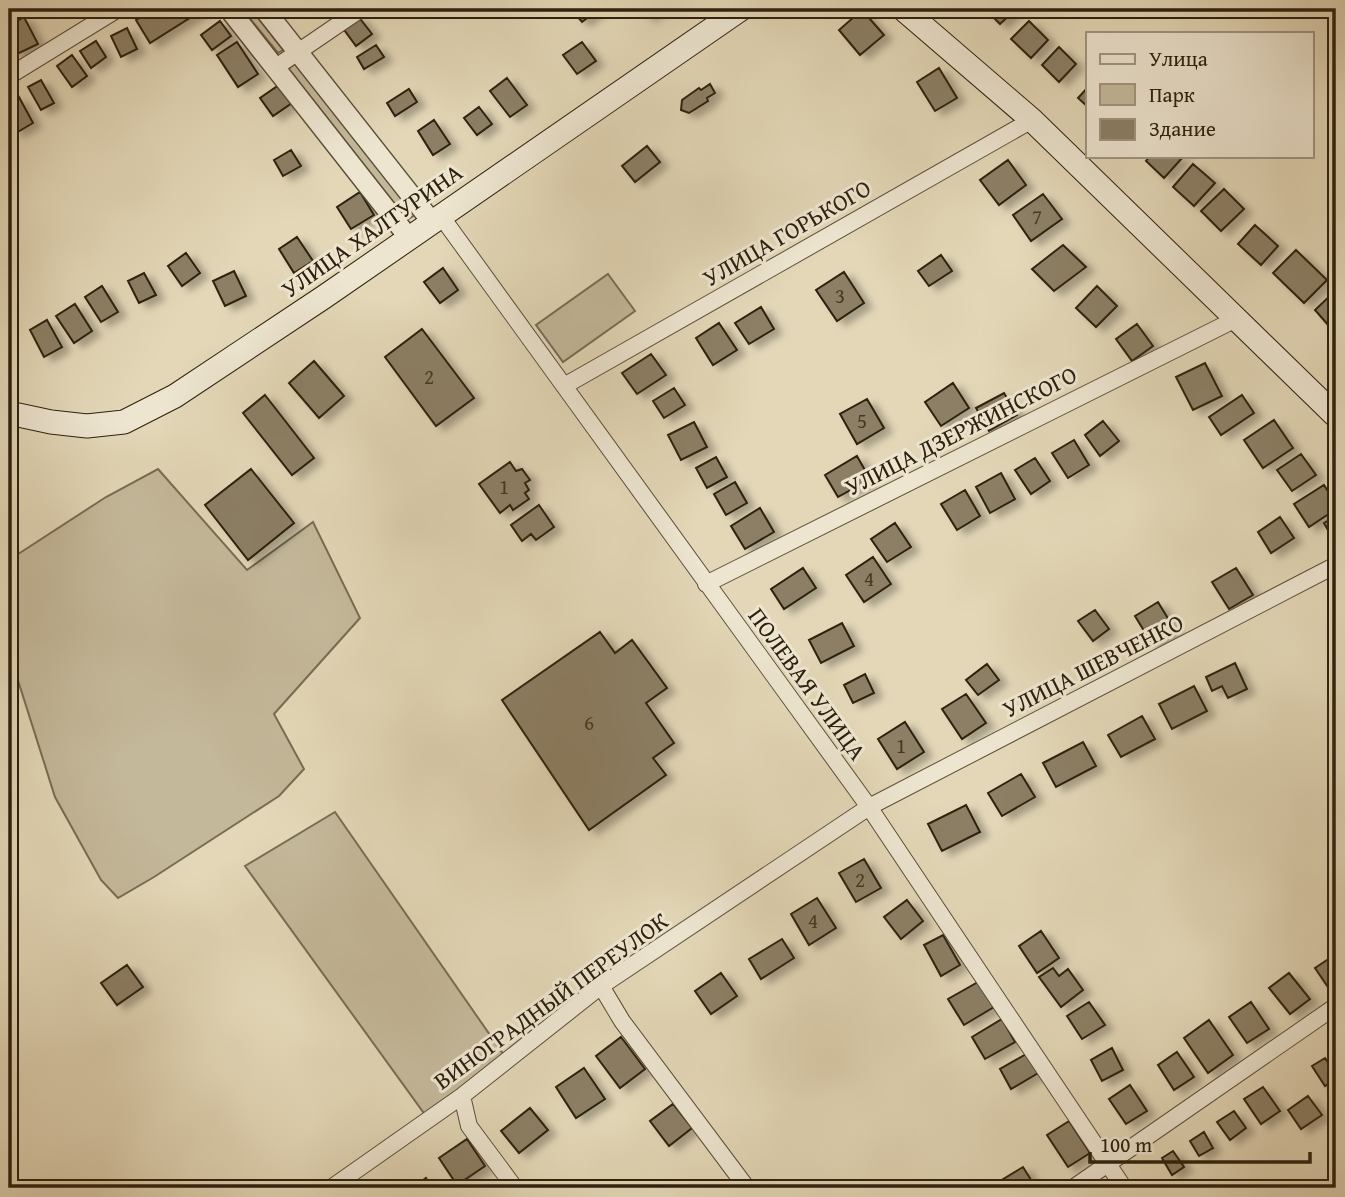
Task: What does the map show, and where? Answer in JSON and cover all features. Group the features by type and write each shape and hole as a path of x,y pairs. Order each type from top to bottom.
{"main road":[{"name":"УЛИЦА ХАЛТУРИНА","path":"9,413 86,426 124,422 175,396 741,9"},
{"path":"903,9 1032,120 1336,416"}],"street":[{"path":"9,76 118,9"},
{"path":"229,9 409,238"},
{"path":"264,9 436,219"},
{"path":"276,67 361,9"},
{"name":"УЛИЦА ГОРЬКОГО","path":"564,386 1032,120"},
{"name":"ПОЛЕВАЯ УЛИЦА","path":"436,219 564,386 869,807 1124,1188"},
{"name":"УЛИЦА ДЗЕРЖИНСКОГО","path":"706,584 1236,319"},
{"name":"УЛИЦА ШЕВЧЕНКО","path":"869,807 1336,565"},
{"name":"ВИНОГРАДНЫЙ ПЕРЕУЛОК","path":"331,1188 462,1096 601,986 869,807"},
{"path":"601,986 622,1021 747,1188"},
{"path":"1073,1188 1336,1006"},
{"path":"462,1096 469,1126 515,1188"}],"green space":[{"path":"242,9 251,9 283,50 278,53"},
{"path":"296,63 415,215 407,220 288,69"},
{"path":"608,274 635,311 563,362 536,325"},
{"path":"158,469 247,570 313,522 360,618 274,714 304,769 279,796 118,898 101,880 55,797 9,652 9,560 106,497"},
{"path":"335,812 506,1058 426,1116 245,866"}],"building":[{"path":"154,9 204,9 150,43 136,20"},
{"path":"571,9 597,9 598,10 582,22"},
{"path":"641,9 659,9 647,17"},
{"path":"985,9 1016,9 1000,24"},
{"path":"862,10 884,35 860,55 839,30"},
{"path":"358,16 372,34 356,46 342,27"},
{"path":"24,17 38,44 15,55 9,42 9,25"},
{"path":"220,21 231,36 212,50 201,35"},
{"path":"1029,21 1048,40 1031,58 1011,39"},
{"path":"127,28 137,49 121,57 111,36"},
{"path":"96,41 106,57 91,68 80,51"},
{"path":"237,42 258,74 238,87 217,55"},
{"path":"582,42 596,61 577,74 563,55"},
{"path":"376,45 384,57 364,69 357,57"},
{"path":"1059,47 1076,64 1059,82 1042,65"},
{"path":"72,55 87,76 72,87 57,66"},
{"path":"939,68 957,98 935,111 917,82"},
{"path":"507,78 527,105 510,117 490,91"},
{"path":"41,80 54,103 41,110 28,87"},
{"path":"710,84 715,93 707,98 708,101 689,113 681,110 682,100"},
{"path":"279,85 292,103 273,116 260,98"},
{"path":"409,89 417,102 395,116 387,103"},
{"path":"1086,89 1086,105 1078,98"},
{"path":"19,97 33,123 16,133 9,121 9,103"},
{"path":"479,107 492,124 477,135 464,118"},
{"path":"434,120 450,144 433,155 418,131"},
{"path":"647,146 660,162 635,182 622,166"},
{"path":"291,150 301,166 283,176 274,160"},
{"path":"1148,158 1182,158 1164,178 1146,161"},
{"path":"1008,160 1026,185 999,205 980,180"},
{"path":"1193,164 1215,183 1194,206 1173,187"},
{"path":"1224,189 1244,209 1221,231 1201,211"},
{"path":"360,192 374,215 351,229 337,207"},
{"path":"1043,194 1062,219 1031,241 1013,215"},
{"path":"1255,225 1278,246 1261,265 1238,244"},
{"path":"297,237 313,261 294,273 279,249"},
{"path":"1063,245 1086,267 1054,291 1032,269"},
{"path":"1296,250 1327,280 1304,303 1273,273"},
{"path":"186,253 200,273 182,286 168,266"},
{"path":"941,255 952,271 929,286 918,271"},
{"path":"443,268 458,290 440,303 424,282"},
{"path":"234,271 246,296 225,306 213,281"},
{"path":"844,272 864,303 837,321 816,290"},
{"path":"144,273 156,295 139,303 128,281"},
{"path":"102,286 118,312 101,322 85,297"},
{"path":"1097,286 1117,306 1096,327 1076,308"},
{"path":"1336,290 1336,334 1315,310"},
{"path":"75,304 92,331 74,343 56,316"},
{"path":"761,307 774,329 749,344 735,323"},
{"path":"47,320 62,347 44,357 30,330"},
{"path":"719,323 737,350 713,365 696,338"},
{"path":"1137,324 1153,346 1132,361 1116,339"},
{"path":"422,329 474,398 436,426 385,357"},
{"path":"651,354 666,375 637,394 622,373"},
{"path":"314,361 344,396 319,418 289,383"},
{"path":"1205,363 1222,396 1193,410 1176,377"},
{"path":"953,383 969,408 941,426 925,402"},
{"path":"674,388 685,405 664,418 653,401"},
{"path":"1004,393 1017,415 989,431 976,408"},
{"path":"265,395 314,458 292,475 243,413"},
{"path":"1242,395 1254,413 1221,435 1209,417"},
{"path":"867,399 884,428 857,444 840,414"},
{"path":"1274,420 1293,448 1263,468 1244,440"},
{"path":"1103,421 1119,441 1100,456 1085,435"},
{"path":"694,422 707,447 681,460 668,435"},
{"path":"1074,440 1089,465 1068,478 1052,453"},
{"path":"1301,454 1316,475 1292,491 1277,470"},
{"path":"857,456 870,479 838,497 825,475"},
{"path":"716,457 727,477 707,488 696,468"},
{"path":"1035,458 1050,481 1031,494 1015,470"},
{"path":"510,462 516,471 522,469 530,480 525,483 529,490 525,493 529,499 513,510 510,505 500,513 479,484"},
{"path":"251,469 294,523 248,560 205,505"},
{"path":"1001,473 1015,499 990,513 976,487"},
{"path":"735,482 747,503 726,515 714,494"},
{"path":"1324,485 1336,504 1336,509 1309,527 1294,504"},
{"path":"965,490 980,516 957,530 941,504"},
{"path":"539,505 554,527 536,540 531,534 522,541 511,525"},
{"path":"760,508 774,532 745,549 731,526"},
{"path":"1336,516 1336,544 1324,523"},
{"path":"1280,517 1294,538 1271,553 1258,532"},
{"path":"895,523 911,547 887,562 871,539"},
{"path":"873,557 891,584 864,602 846,575"},
{"path":"803,568 816,588 784,609 771,589"},
{"path":"1236,568 1253,595 1229,609 1212,582"},
{"path":"1158,602 1175,630 1152,644 1135,616"},
{"path":"1095,610 1109,629 1093,641 1078,621"},
{"path":"842,623 854,646 821,663 809,640"},
{"path":"600,632 615,653 632,640 667,688 646,703 674,743 653,758 666,775 589,830 502,700"},
{"path":"1235,663 1247,689 1228,698 1222,686 1212,691 1206,677"},
{"path":"987,664 999,680 978,695 966,680"},
{"path":"865,674 874,693 853,703 844,685"},
{"path":"1194,686 1207,711 1172,729 1159,704"},
{"path":"966,694 986,723 962,739 942,709"},
{"path":"1142,716 1155,739 1121,757 1108,735"},
{"path":"905,722 924,752 897,769 878,739"},
{"path":"1083,742 1096,766 1056,787 1043,763"},
{"path":"1021,774 1035,797 1002,816 988,793"},
{"path":"966,805 980,832 942,851 928,824"},
{"path":"864,859 881,888 856,902 839,873"},
{"path":"817,898 836,928 809,945 791,914"},
{"path":"907,900 923,921 901,939 884,917"},
{"path":"1041,931 1059,958 1037,973 1019,946"},
{"path":"943,935 960,965 941,976 924,945"},
{"path":"782,939 794,958 761,979 749,959"},
{"path":"1336,954 1336,986 1330,990 1315,968"},
{"path":"127,965 143,987 117,1005 101,983"},
{"path":"1053,968 1059,976 1068,969 1083,990 1061,1007 1039,977"},
{"path":"721,973 737,996 711,1014 695,991"},
{"path":"1289,973 1310,999 1290,1014 1269,988"},
{"path":"978,982 994,1007 964,1025 948,999"},
{"path":"1089,1002 1105,1025 1082,1039 1067,1016"},
{"path":"1251,1002 1269,1029 1247,1043 1229,1017"},
{"path":"1002,1019 1015,1042 985,1059 972,1037"},
{"path":"1209,1020 1233,1055 1208,1073 1184,1038"},
{"path":"621,1037 645,1069 620,1088 596,1056"},
{"path":"1112,1048 1123,1070 1102,1081 1091,1060"},
{"path":"1177,1052 1194,1077 1174,1090 1158,1065"},
{"path":"1028,1053 1040,1072 1011,1089 1000,1069"},
{"path":"1325,1058 1336,1079 1325,1086 1312,1066"},
{"path":"584,1068 605,1099 576,1118 556,1087"},
{"path":"1130,1085 1147,1111 1126,1124 1109,1099"},
{"path":"1263,1087 1280,1111 1261,1124 1244,1099"},
{"path":"1308,1096 1322,1115 1301,1129 1288,1110"},
{"path":"673,1104 692,1128 669,1146 650,1121"},
{"path":"530,1108 548,1130 519,1153 501,1131"},
{"path":"1234,1111 1246,1128 1230,1140 1217,1122"},
{"path":"1069,1121 1090,1153 1068,1167 1047,1135"},
{"path":"1204,1132 1213,1148 1199,1156 1190,1141"},
{"path":"467,1139 485,1166 457,1185 439,1158"},
{"path":"1173,1151 1184,1167 1172,1175 1162,1158"},
{"path":"1023,1167 1036,1188 1005,1188 1000,1181"},
{"path":"426,1178 433,1188 412,1188"}]}
